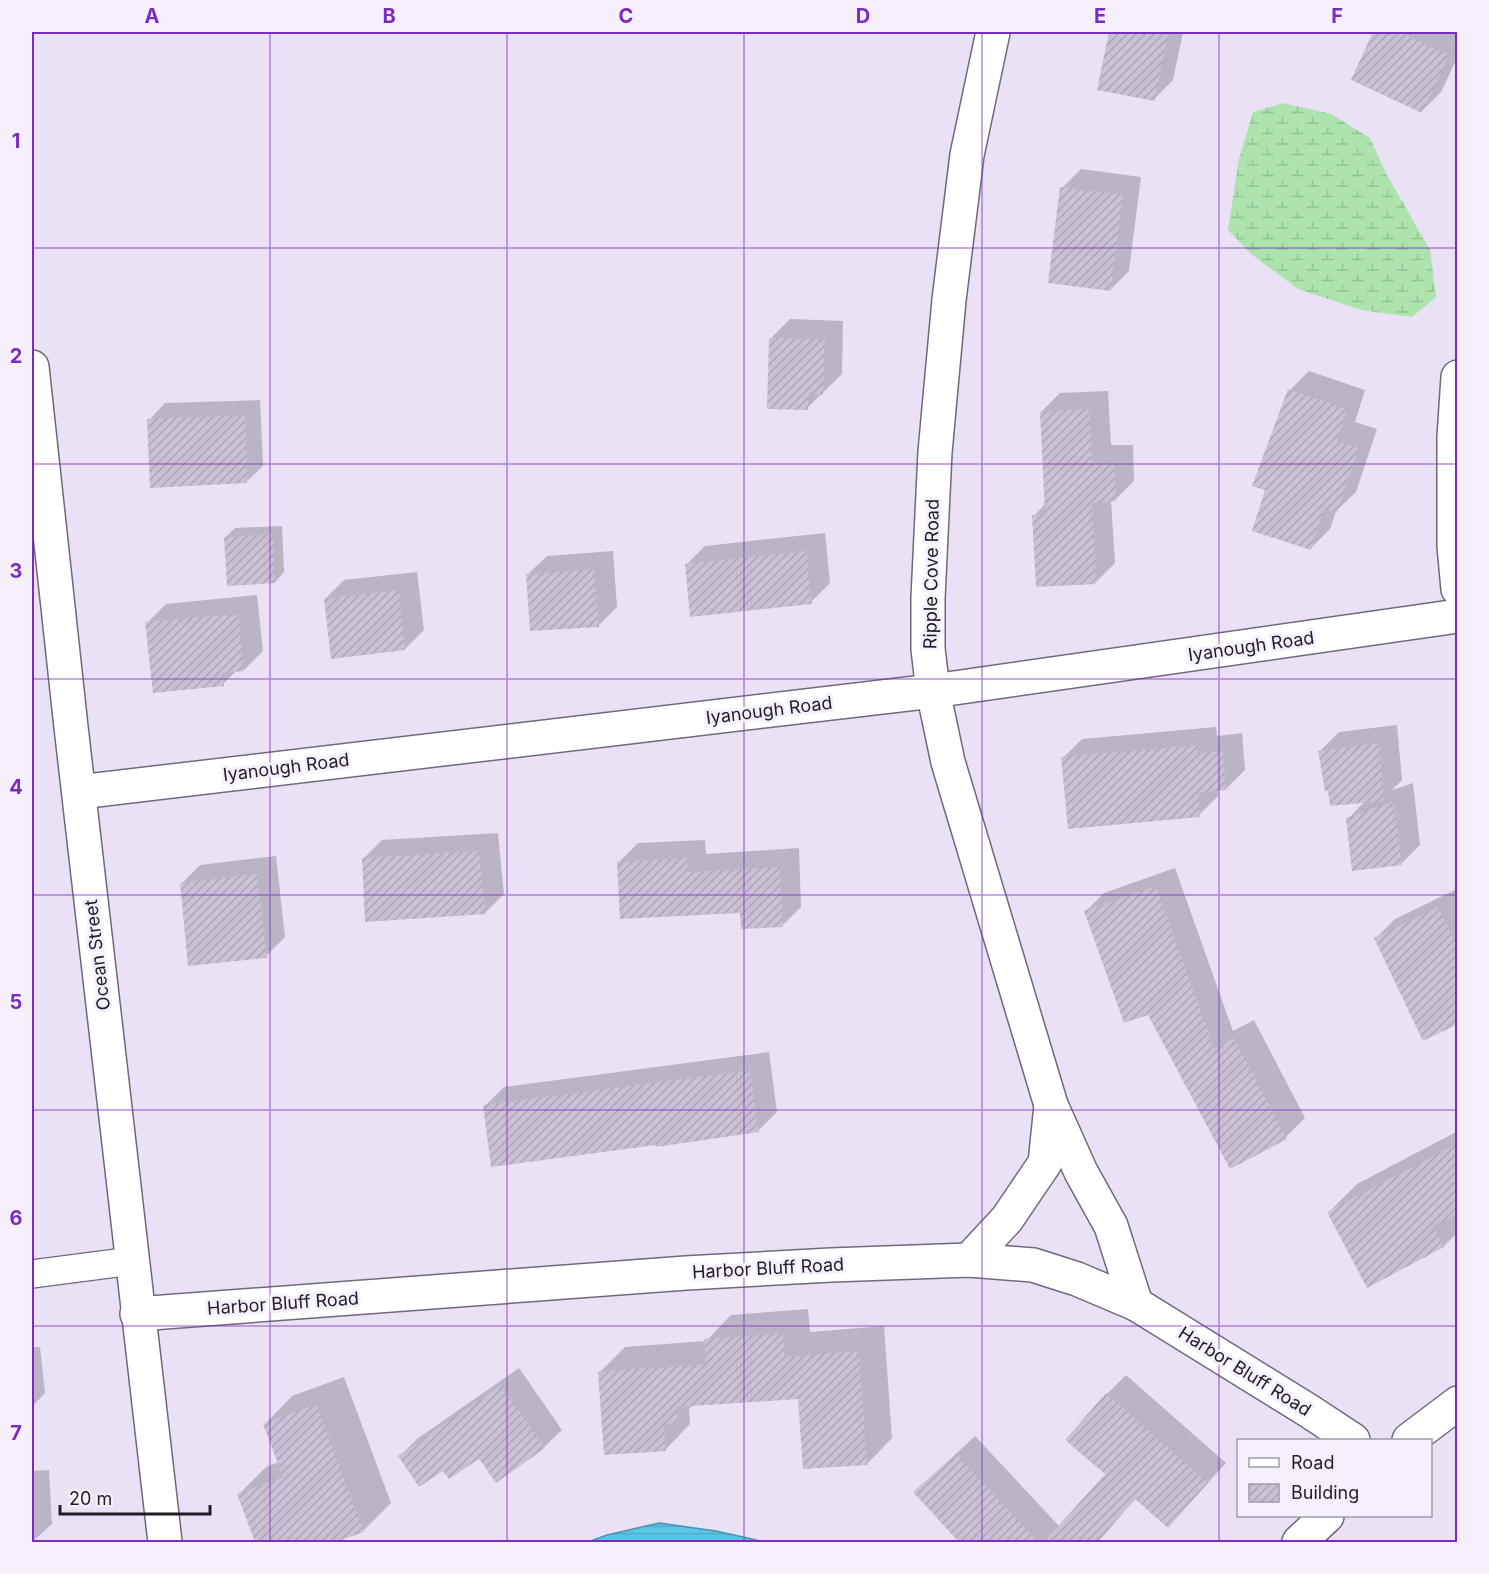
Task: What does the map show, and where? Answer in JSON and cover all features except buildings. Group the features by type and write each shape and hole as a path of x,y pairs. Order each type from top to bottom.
{"street":[{"name":"Ripple Cove Road","path":"993,32 967,155 950,300 935,452 928,598 928,649 933,691 948,762 1052,1105 1081,1172 1111,1226 1136,1304"},
{"name":"Ocean Street","path":"32,367 137,1314 165,1542"},
{"path":"1458,377 1454,437 1454,546 1458,589"},
{"name":"Iyanough Road","path":"79,792 933,691 1458,616"},
{"name":"Ripple Cove Road","path":"969,1260 1007,1219 1045,1163 1052,1105"},
{"name":"Harbor Bluff Road","path":"137,1314 686,1273 969,1260 1033,1265 1077,1279 1136,1304 1351,1439"},
{"path":"1410,1439 1458,1403"},
{"path":"1299,1542 1325,1517"}],"lane":[{"path":"32,1274 132,1261"}],"green space":[{"path":"1283,103 1331,114 1370,138 1387,175 1430,250 1436,297 1412,317 1361,310 1298,289 1251,254 1228,230 1239,159 1253,112"}],"water":[{"path":"659,1523 716,1531 765,1542 588,1542 607,1535"}]}
